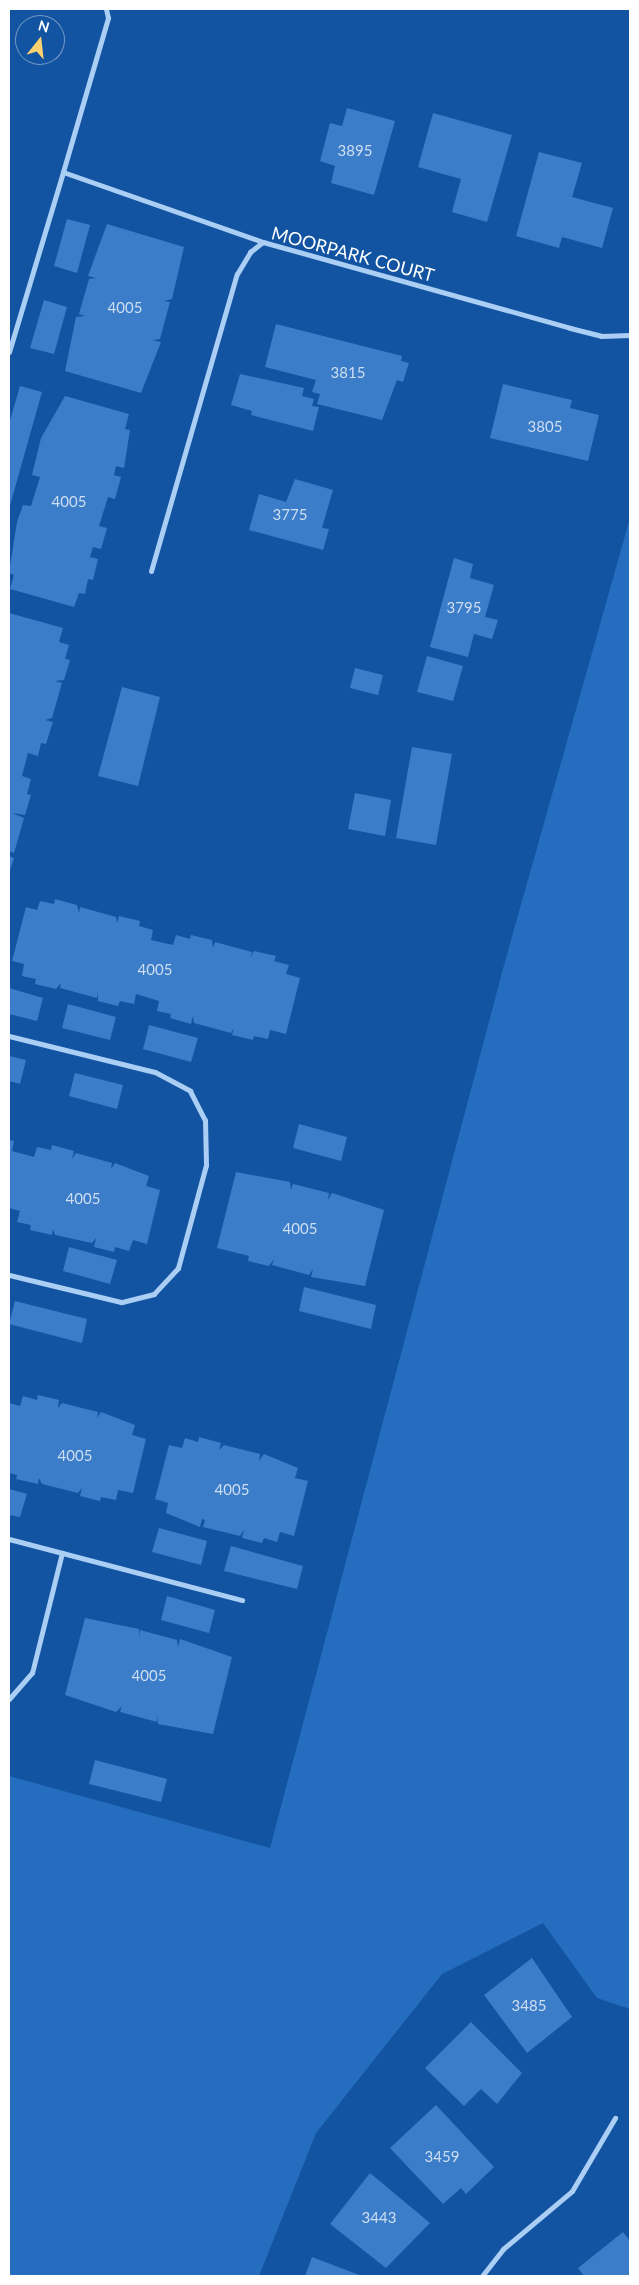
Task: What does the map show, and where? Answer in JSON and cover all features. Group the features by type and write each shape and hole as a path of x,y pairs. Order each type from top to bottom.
{"street":[{"path":"9,352 108,18 106,9"},
{"path":"63,172 263,242"},
{"name":"MOORPARK COURT","path":"151,571 237,274 250,252 263,242 601,336 630,335"},
{"path":"9,1036 155,1072 190,1090 205,1120 206,1166 178,1268 154,1294 121,1302 9,1275"},
{"path":"9,1539 242,1600"},
{"path":"9,1698 32,1673 62,1553"},
{"path":"482,2276 503,2249 572,2191 615,2118"}],"shaded area":[{"path":"630,518 630,2009 597,1998 543,1923 442,1974 316,2133 259,2276 9,2276 9,1776 270,1848 504,965"}],"building":[{"path":"347,108 395,121 374,195 331,183 335,166 320,161 330,123 342,126"},
{"path":"433,113 512,135 487,222 452,212 461,179 418,167"},
{"path":"539,152 582,163 572,197 613,208 602,248 562,237 559,248 516,236"},
{"path":"67,219 90,225 77,273 54,266"},
{"path":"107,224 184,247 172,299 164,301 170,302 160,339 152,340 161,342 141,393 65,371 76,317 85,316 79,314 89,279 96,278 88,276"},
{"path":"44,300 67,307 54,354 30,348"},
{"path":"276,324 402,356 401,361 409,363 403,382 397,380 382,420 317,404 320,394 312,392 316,380 265,367"},
{"path":"240,374 304,388 302,396 314,399 312,406 319,407 313,431 251,415 252,411 231,405"},
{"path":"503,384 572,400 570,408 599,415 588,461 490,438"},
{"path":"20,386 42,392 9,509 9,424"},
{"path":"65,396 129,414 125,429 130,430 124,468 116,466 114,475 121,477 115,499 108,497 99,526 107,528 101,549 93,547 90,557 98,559 93,580 88,579 85,594 79,593 74,607 10,589 14,575 9,573 17,522 23,505 31,506 40,477 32,475 41,438"},
{"path":"295,479 333,490 322,528 329,529 323,550 249,530 259,494 286,502"},
{"path":"454,558 473,564 470,578 494,585 485,617 498,620 492,639 474,634 468,657 430,647"},
{"path":"9,613 63,628 59,642 69,645 65,659 70,660 64,680 55,681 62,683 52,718 45,720 53,722 46,744 41,743 38,756 28,753 22,776 31,779 27,794 31,795 25,815 12,813 24,818 14,853 9,851"},
{"path":"427,656 463,666 453,701 417,692"},
{"path":"355,668 383,675 378,695 350,688"},
{"path":"122,687 160,697 138,786 98,776"},
{"path":"412,747 452,754 436,845 396,838"},
{"path":"355,793 391,800 385,836 348,829"},
{"path":"9,856 14,858 9,873"},
{"path":"55,899 77,905 79,913 80,907 116,917 117,923 119,916 140,921 139,926 153,930 151,940 173,945 176,935 190,939 191,935 212,940 213,948 215,942 252,952 250,958 254,951 276,956 274,961 289,965 286,974 300,978 286,1034 270,1030 268,1039 254,1036 253,1040 232,1035 234,1028 231,1033 194,1023 193,1016 191,1024 170,1018 171,1014 157,1011 159,1001 136,994 134,1004 120,1001 118,1006 98,1001 98,992 97,998 60,988 61,983 56,989 35,984 36,979 22,976 24,964 12,961 26,907 37,910 40,901 54,904"},
{"path":"9,988 43,998 37,1021 9,1014"},
{"path":"68,1004 116,1017 110,1040 62,1028"},
{"path":"149,1025 198,1038 191,1062 143,1049"},
{"path":"9,1056 26,1060 20,1084 9,1081"},
{"path":"75,1073 123,1085 117,1109 69,1096"},
{"path":"299,1124 347,1137 341,1161 293,1148"},
{"path":"9,1140 14,1141 12,1151 34,1157 37,1147 51,1150 52,1145 74,1151 72,1159 76,1153 112,1163 111,1169 115,1163 149,1176 146,1186 160,1190 147,1244 133,1240 129,1251 115,1247 114,1252 94,1247 96,1238 92,1243 55,1235 53,1229 52,1235 30,1230 31,1225 17,1222 20,1211 9,1208"},
{"path":"236,1172 290,1182 291,1190 293,1184 329,1193 328,1200 332,1193 384,1210 365,1286 311,1277 313,1269 309,1275 272,1265 274,1259 269,1266 248,1261 249,1256 217,1248"},
{"path":"69,1247 117,1260 110,1284 63,1271"},
{"path":"304,1287 376,1305 371,1329 299,1311"},
{"path":"15,1301 87,1319 82,1343 9,1324"},
{"path":"38,1395 59,1400 58,1408 62,1403 98,1412 97,1418 101,1412 135,1425 132,1435 146,1439 133,1493 118,1490 116,1500 101,1497 100,1501 80,1496 82,1488 78,1493 42,1484 39,1478 38,1484 16,1479 17,1475 9,1473 9,1403 20,1406 23,1396 37,1400"},
{"path":"199,1437 221,1443 219,1450 224,1445 260,1454 259,1461 264,1454 298,1468 295,1478 308,1481 294,1536 280,1532 277,1542 264,1538 262,1543 242,1538 244,1530 240,1536 203,1527 205,1520 202,1519 200,1527 166,1513 168,1503 155,1499 169,1445 182,1448 185,1438 198,1442"},
{"path":"9,1489 27,1494 20,1517 9,1515"},
{"path":"159,1528 207,1541 201,1565 152,1552"},
{"path":"231,1546 303,1566 297,1589 224,1571"},
{"path":"167,1596 215,1610 209,1633 161,1620"},
{"path":"85,1618 139,1629 139,1637 140,1630 177,1640 178,1647 180,1639 232,1657 213,1734 158,1724 158,1716 157,1722 120,1712 122,1706 116,1712 65,1695"},
{"path":"95,1760 167,1779 161,1802 89,1784"},
{"path":"532,1958 572,2017 527,2053 484,1995"},
{"path":"471,2022 522,2073 497,2104 481,2089 464,2106 425,2068"},
{"path":"436,2105 494,2167 466,2194 461,2188 443,2204 390,2148"},
{"path":"370,2173 430,2223 386,2268 330,2224"},
{"path":"623,2232 630,2241 630,2276 584,2276 578,2268"},
{"path":"312,2257 362,2276 305,2276"}]}
